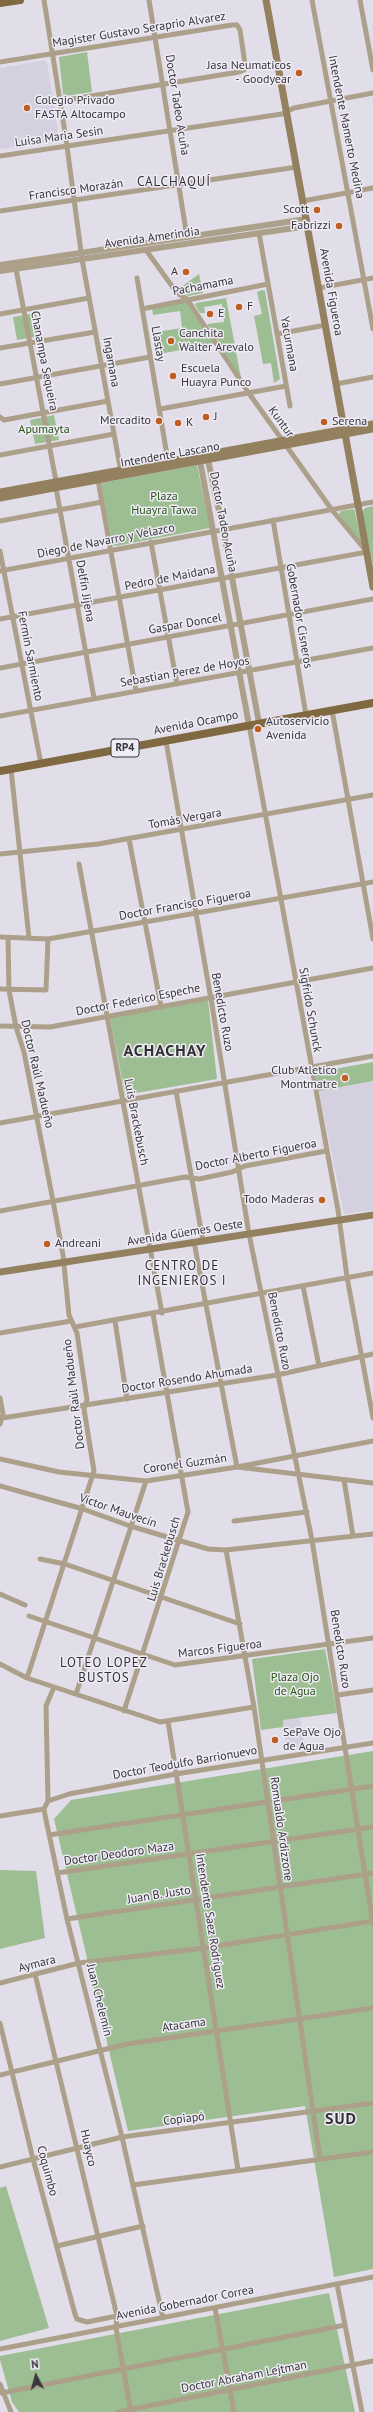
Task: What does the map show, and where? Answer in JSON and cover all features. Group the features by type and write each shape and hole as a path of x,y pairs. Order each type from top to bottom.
{"main road":[{"path":"0,3 20,0"},
{"name":"Avenida Figueroa","path":"266,0 373,587"},
{"path":"344,432 373,424"},
{"path":"344,432 373,430"},
{"name":"Intendente Lascano","path":"0,492 56,484 344,432"},
{"name":"Intendente Lascano","path":"0,498 56,484 98,480 121,472 168,461 204,458"},
{"name":"Avenida Ocampo","path":"0,771 373,702"},
{"name":"Avenida Güemes Oeste","path":"0,1272 373,1216"}],"street":[{"name":"Ingamana","path":"44,0 82,256 121,472"},
{"name":"Doctor Tadeo Acuña","path":"150,0 187,237"},
{"name":"Intendente Mamerto Medina","path":"312,0 332,101 373,329"},
{"path":"360,0 373,70"},
{"name":"Magister Gustavo Seraprio Alvarez","path":"0,62 237,25 241,37 245,64 244,70 163,84"},
{"path":"60,101 163,84"},
{"name":"Luisa Maria Sesin","path":"0,156 170,131 287,111 373,93"},
{"name":"Francisco Morazán","path":"0,211 297,167"},
{"path":"303,200 373,188"},
{"path":"0,264 82,256 187,237 307,223"},
{"name":"Avenida Amerindia","path":"0,271 82,256 146,250 259,233 307,223"},
{"name":"Yacurmana","path":"259,233 290,406"},
{"name":"Kuntur","path":"146,250 177,293 187,299 248,392 284,443 332,510 366,552"},
{"name":"Chanampa Sequeira","path":"16,269 56,484"},
{"name":"Llastay","path":"136,278 168,461"},
{"path":"319,288 373,278"},
{"name":"Pachamama","path":"142,309 268,284"},
{"path":"0,314 89,298"},
{"path":"277,334 326,325"},
{"path":"0,348 96,332"},
{"path":"0,384 150,357"},
{"path":"336,384 373,377"},
{"path":"160,409 286,386"},
{"path":"0,417 4,420 108,401"},
{"path":"0,455 114,434"},
{"name":"Doctor Tadeo Acuña","path":"204,458 223,529 259,723"},
{"name":"Doctor Tadeo Acuña","path":"204,458 214,531 241,672 249,725"},
{"path":"98,480 136,692"},
{"name":"Delfín Jijena","path":"56,484 94,698"},
{"path":"0,521 102,502"},
{"name":"Diego de Navarro y Velazco","path":"2,570 373,502"},
{"name":"Gobernador Cisneros","path":"273,520 306,715"},
{"path":"151,542 176,684"},
{"name":"Fermin Sarmiento","path":"0,551 2,570 13,618 41,764"},
{"name":"Pedro de Maidana","path":"0,620 366,552"},
{"name":"Gaspar Doncel","path":"0,668 373,599"},
{"name":"Sebastian Perez de Hoyos","path":"0,716 373,648"},
{"path":"332,710 373,939"},
{"name":"Sigfrido Schunck","path":"249,725 339,1221 347,1277 373,1418"},
{"name":"Benedicto Ruzo","path":"166,741 249,1234 312,1540 330,1644 373,1922"},
{"path":"11,769 29,938"},
{"name":"Tomás Vergara","path":"0,854 129,839 373,795"},
{"path":"129,839 161,1006"},
{"name":"Luis Brackebusch","path":"79,864 138,1186 148,1249 162,1313"},
{"name":"Doctor Francisco Figueroa","path":"0,937 48,939 373,882"},
{"name":"Doctor Raúl Madueño","path":"8,938 9,990 16,1027 24,1052 53,1201 71,1321 75,1327 87,1400 84,1409 94,1466 93,1477 84,1508 27,1678"},
{"path":"0,990 46,990 48,939"},
{"name":"Doctor Federico Espeche","path":"0,1026 50,1028 210,996 373,968"},
{"path":"0,1123 373,1056"},
{"path":"176,1091 203,1241"},
{"name":"Doctor Alberto Figueroa","path":"0,1211 185,1177 192,1178 219,1175 245,1166 326,1151"},
{"path":"194,1242 237,1467 373,1483"},
{"path":"75,1327 162,1313 373,1272"},
{"path":"303,1286 319,1366"},
{"name":"Luis Brackebusch","path":"124,1711 163,1598 188,1512 154,1314"},
{"path":"0,1333 71,1321"},
{"path":"115,1321 127,1399"},
{"name":"Doctor Rosendo Ahumada","path":"1,1421 86,1404 168,1393 277,1375 373,1354"},
{"path":"0,1398 1,1421"},
{"name":"Coronel Guzmán","path":"0,1459 93,1477 146,1481 237,1467 373,1441"},
{"path":"344,1480 353,1536"},
{"path":"76,1694 146,1481"},
{"name":"Víctor Mauvecín","path":"0,1486 84,1508 130,1526 208,1550 226,1550 373,1534"},
{"path":"234,1521 307,1512"},
{"name":"Romualdo Ardizzone","path":"226,1550 254,1707 262,1760 266,1802 320,2159"},
{"path":"40,1559 65,1564 240,1624"},
{"path":"0,1594 25,1604"},
{"name":"Marcos Figueroa","path":"29,1616 175,1665 373,1638"},
{"path":"0,1664 27,1678 160,1722 254,1707"},
{"path":"0,1816 44,1809 48,1801 46,1706 54,1687"},
{"path":"338,1695 373,1690"},
{"name":"Intendente Saez Rodríguez","path":"168,1721 184,1814 238,2170"},
{"name":"Doctor Teodulfo Barrionuevo","path":"48,1801 70,1794 176,1774 373,1743"},
{"path":"49,1835 373,1786"},
{"name":"Juan Chelemín","path":"44,1809 67,1919 144,2226 163,2318"},
{"name":"Doctor Deodoro Maza","path":"57,1873 373,1827"},
{"name":"Juan B. Justo","path":"67,1919 373,1873"},
{"name":"Aymara","path":"0,1983 79,1963 204,1948 373,1922"},
{"name":"Huayco","path":"35,1974 99,2236 116,2316 123,2369 131,2411"},
{"name":"Atacama","path":"0,2076 128,2044 373,2008"},
{"name":"Coquimbo","path":"0,2024 33,2159 75,2314 80,2321 87,2322 116,2316"},
{"name":"Copiapó","path":"0,2167 122,2137 230,2124 373,2103"},
{"path":"133,2184 373,2152"},
{"path":"57,2246 144,2226"},
{"name":"Avenida Gobernador Correa","path":"0,2349 373,2277"},
{"path":"337,2284 362,2412"},
{"path":"215,2308 234,2412"},
{"path":"2,2393 345,2325"},
{"name":"Doctor Abraham Lejtman","path":"118,2412 131,2411 373,2361"},
{"path":"0,2384 2,2393 11,2412"}],"shaded area":[{"name":"Colegio Privado FASTA Altocampo","path":"45,60 47,63 59,138 58,141 0,149 0,68"},
{"path":"373,1081 373,1210 344,1214 319,1091"},
{"path":"300,1718 305,1748 287,1750 282,1720"}],"green space":[{"path":"87,52 92,92 65,96 63,94 59,57"},
{"path":"199,274 203,293 189,296 181,292 180,288"},
{"path":"262,290 265,291 280,379 274,383 271,363 263,364 254,316 262,314 257,292"},
{"path":"226,298 241,378 207,324 224,322 222,304 204,307 205,313 200,313 195,305 196,303"},
{"path":"187,299 216,343 160,354 156,332 182,328 180,311 153,315 152,307"},
{"path":"36,313 40,336 17,340 13,317"},
{"name":"Apumayta","path":"54,415 59,440 35,444 30,420"},
{"name":"Plaza Huayra Tawa","path":"197,465 210,528 116,546 112,545 101,483"},
{"path":"373,506 373,565 362,512 365,508"},
{"path":"354,509 361,544 339,514 341,511"},
{"path":"208,1000 217,1079 125,1095 110,1018"},
{"name":"Club Atletico Montmatre","path":"373,1062 373,1081 319,1091 316,1075 318,1072"},
{"name":"Plaza Ojo de Agua","path":"325,1649 337,1713 283,1720 283,1727 261,1730 252,1659"},
{"path":"373,1751 373,2269 334,2277 305,2106 128,2131 54,1819 71,1800"},
{"path":"0,1870 36,1871 45,1938 0,1949"},
{"path":"6,2186 49,2328 0,2341 0,2188"},
{"path":"329,2293 355,2412 19,2412 12,2402 0,2360 0,2356"}],"place":[{"name":"Jasa Neumaticos - Goodyear","path":"299,73"},
{"name":"Colegio Privado FASTA Altocampo","path":"27,108"},
{"name":"Scott","path":"317,210"},
{"name":"Fabrizzi","path":"339,226"},
{"name":"A","path":"186,272"},
{"name":"F","path":"239,307"},
{"name":"E","path":"210,314"},
{"name":"Canchita Walter Arevalo","path":"171,341"},
{"name":"Escuela Huayra Punco","path":"173,376"},
{"name":"J","path":"206,417"},
{"name":"Mercadito","path":"159,421"},
{"name":"Serena","path":"324,422"},
{"name":"K","path":"178,423"},
{"name":"Autoservicio Avenida","path":"258,729"},
{"name":"Club Atletico Montmatre","path":"345,1078"},
{"name":"Todo Maderas","path":"322,1200"},
{"name":"Andreani","path":"47,1244"},
{"name":"SePaVe Ojo de Agua","path":"275,1740"}],"district":[{"name":"CALCHAQUÍ","path":"174,182"},
{"name":"ACHACHAY","path":"165,1051"},
{"name":"CENTRO DE INGENIEROS I","path":"182,1274"},
{"name":"LOTEO LOPEZ BUSTOS","path":"104,1670"},
{"name":"SUD","path":"341,2119"}]}
